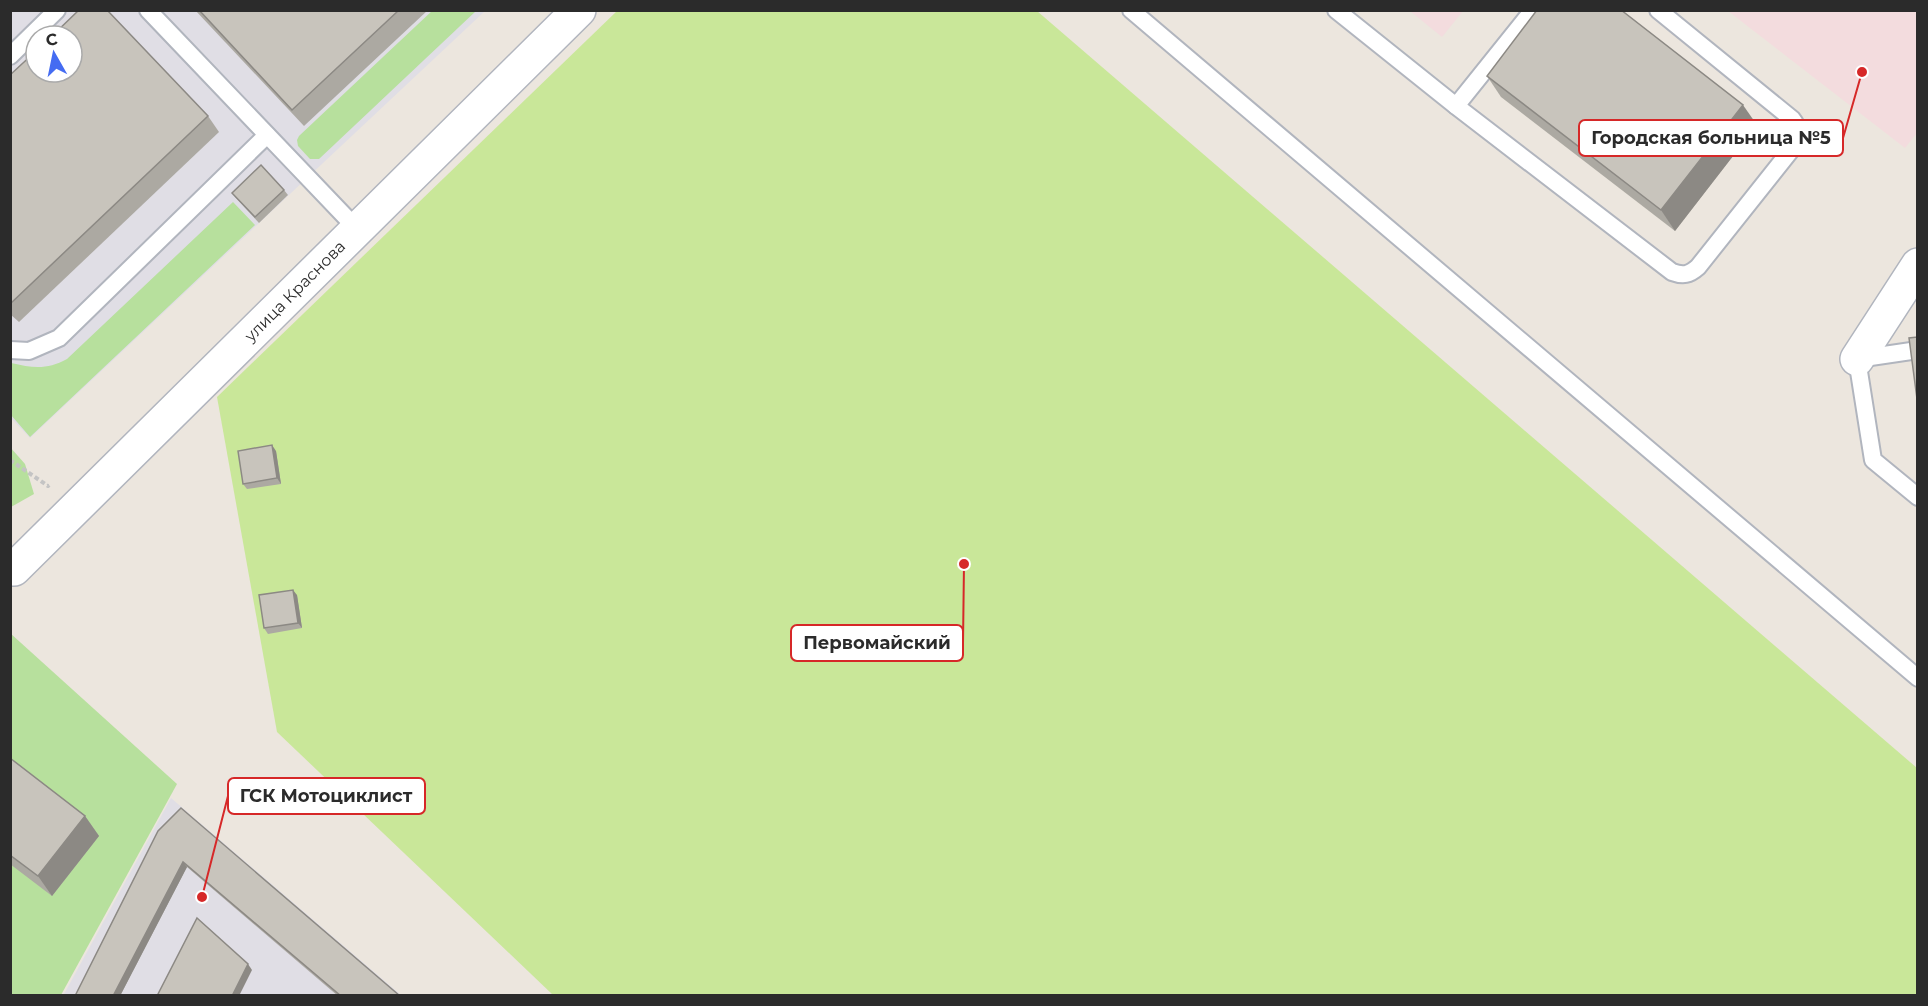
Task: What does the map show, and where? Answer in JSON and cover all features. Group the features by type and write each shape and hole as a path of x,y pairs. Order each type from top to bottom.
{"street":[{"name":"улица Краснова","path":"10,569 14,569 579,10"},
{"path":"1857,359 1917,265"}],"lane":[{"path":"10,56 57,10"},
{"path":"148,10 358,230"},
{"path":"1131,10 1917,678"},
{"path":"1336,10 1456,106 1672,272 1681,275 1691,273 1698,267 1796,145 1799,137 1798,127 1792,119 1658,10"},
{"path":"1456,106 1533,10"},
{"path":"10,350 29,351 59,338 267,135"},
{"path":"1917,350 1857,359 1873,460 1917,496"}],"path":[{"path":"10,460 48,486"}],"shaded area":[{"path":"10,11 485,11 30,438 10,417"},
{"path":"1410,11 1463,11 1442,37"},
{"path":"1728,11 1917,11 1917,133 1905,148"},
{"path":"171,798 401,995 63,996"}],"green space":[{"path":"433,10 476,11 319,159 310,159 298,146 299,136"},
{"path":"617,11 1037,11 1917,768 1917,995 553,995 277,732 217,397"},
{"path":"233,202 255,225 30,437 11,415 11,363 40,367 67,359"},
{"path":"10,447 25,464 34,494 11,507"},
{"path":"10,633 177,784 61,995 11,995"}],"building":[{"path":"79,10 107,10 208,116 10,304 10,75 24,62 24,84 84,84 84,24 64,24"},
{"path":"199,10 399,10 292,110"},
{"path":"1537,10 1621,10 1743,105 1661,210 1487,76"},
{"path":"261,165 284,190 255,217 232,193"},
{"path":"1917,337 1917,399 1909,338"},
{"path":"272,445 277,478 243,484 238,451"},
{"path":"293,590 298,623 264,628 259,595"},
{"path":"10,758 85,816 38,876 10,855"},
{"path":"181,808 400,996 341,996 183,862 113,996 75,996 158,831"},
{"path":"197,918 248,964 232,996 157,996"}],"place":[{"name":"Городская больница №5","path":"1862,72"},
{"name":"Первомайский","path":"964,564"},
{"name":"ГСК Мотоциклист","path":"202,897"}]}
